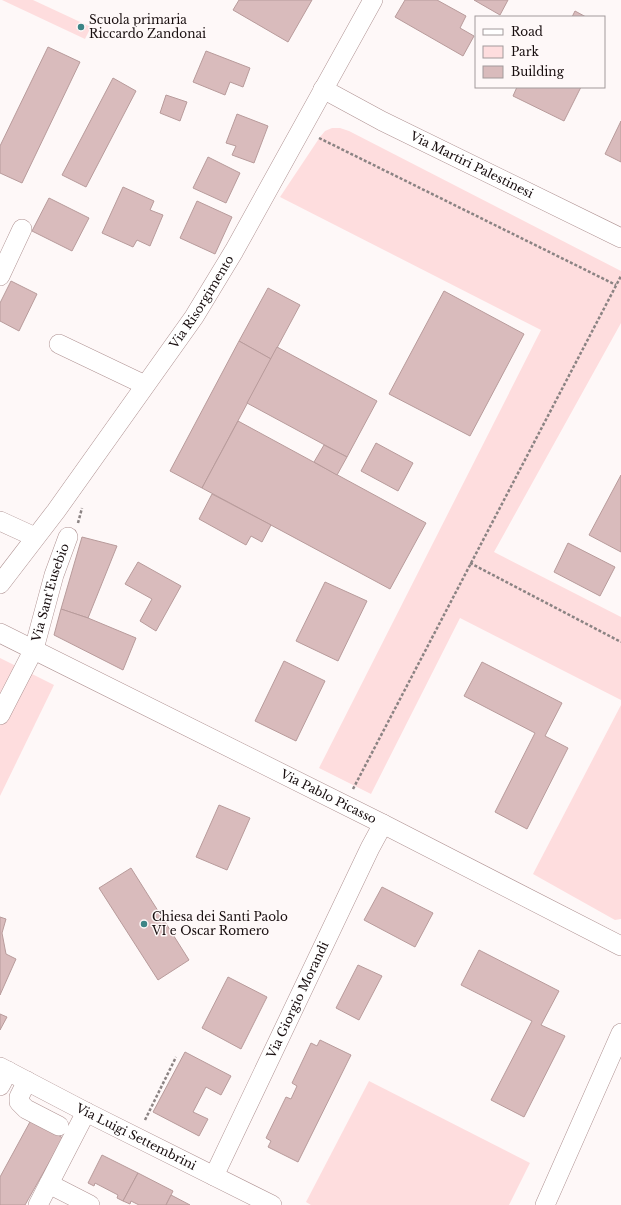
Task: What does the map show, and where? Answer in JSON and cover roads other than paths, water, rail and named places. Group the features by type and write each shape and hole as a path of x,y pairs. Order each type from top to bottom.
{"street":[{"name":"Via Risorgimento","path":"0,584 92,461 194,317 216,283 373,0"},
{"name":"Via Martiri Palestinesi","path":"324,89 382,121 621,238"},
{"path":"0,276 22,229"},
{"path":"59,344 145,385"},
{"path":"0,521 35,537"},
{"name":"Via Sant'Eusebio","path":"0,715 34,649 54,575 68,537"},
{"name":"Via Sant'Eusebio","path":"0,633 34,649"},
{"name":"Via Pablo Picasso","path":"34,649 383,824 621,946"},
{"name":"Via Giorgio Morandi","path":"214,1176 370,848 383,824"},
{"path":"545,1205 621,1033"},
{"name":"Via Luigi Settembrini","path":"3,1074 27,1081 272,1205"},
{"path":"27,1081 19,1097 19,1102 26,1109 59,1126"},
{"path":"38,1205 86,1112"},
{"path":"49,1184 90,1205"}],"place":[{"name":"Scuola primaria Riccardo Zandonai","path":"81,27"},
{"name":"Chiesa dei Santi Paolo VI e Oscar Romero","path":"144,924"}]}
